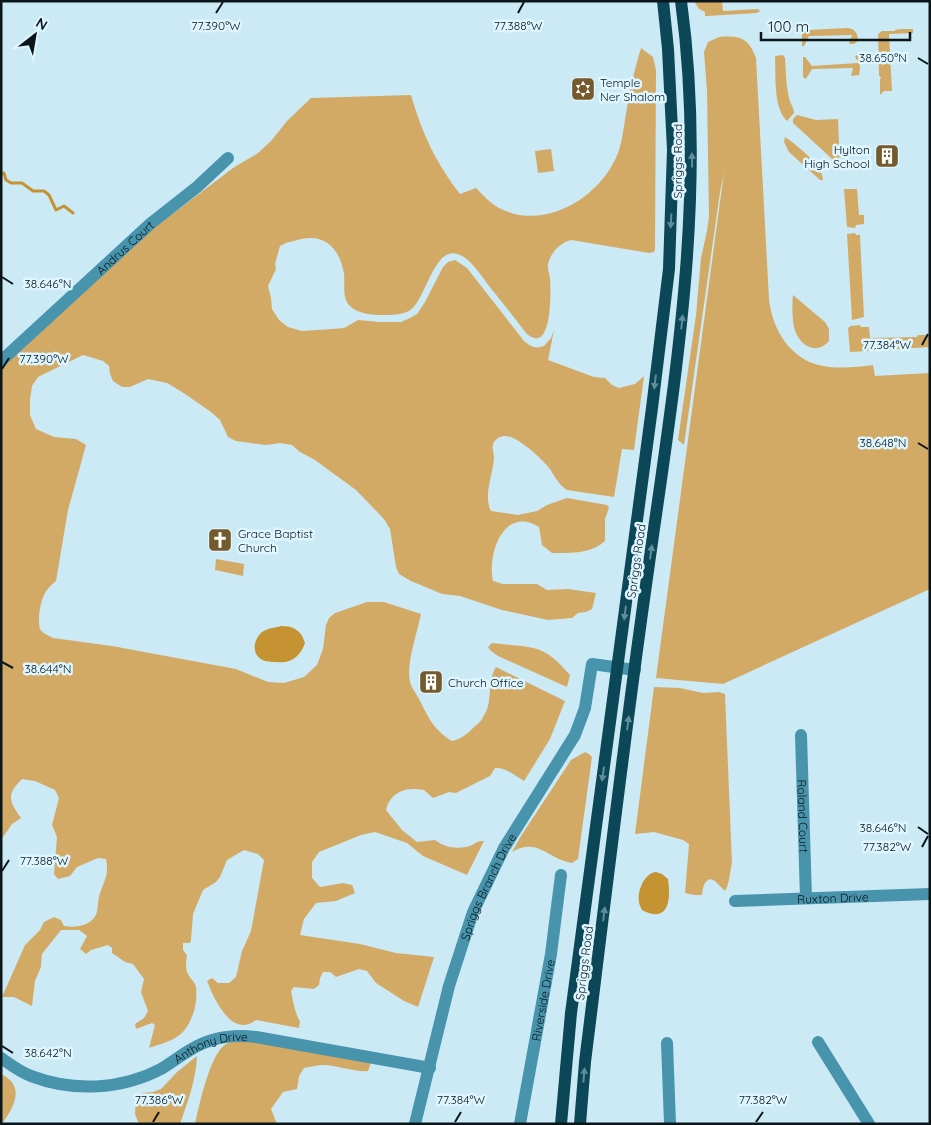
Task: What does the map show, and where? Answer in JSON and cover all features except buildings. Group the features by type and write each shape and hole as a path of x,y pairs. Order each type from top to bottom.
{"main road":[{"name":"Spriggs Road","path":"561,1124 571,1013 618,667 669,264 673,150 668,49 663,1"},
{"name":"Spriggs Road","path":"580,1124 585,1062 635,670 681,336 688,258 692,142 685,30 681,1"}],"street":[{"name":"Andrus Court","path":"1,361 150,224 193,190 228,158"},
{"name":"Spriggs Branch Drive","path":"416,1124 449,986 473,912 504,848 575,735 585,708 592,664 618,667"},
{"path":"618,667 635,670"},
{"name":"Roland Court","path":"801,735 806,898"},
{"name":"Riverside Drive","path":"520,1124 551,954 561,875"},
{"name":"Ruxton Drive","path":"735,901 930,894"},
{"name":"Anthony Drive","path":"1,1058 30,1076 51,1082 73,1086 105,1086 124,1084 142,1078 209,1040 241,1035 430,1068"},
{"path":"818,1042 869,1124"},
{"path":"667,1043 670,1124"}],"shaded area":[{"path":"694,1 722,1 723,11 758,9 760,11 757,13 705,16 705,12 699,9"},
{"path":"853,29 857,34 858,41 854,44 849,44 852,35 809,36 804,46 802,46 802,34 807,30"},
{"path":"913,29 913,33 889,34 892,91 884,91 880,95 881,78 879,75 878,34 882,31"},
{"path":"719,37 739,38 747,42 756,58 769,299 774,321 785,342 801,357 811,363 823,366 842,368 873,365 875,376 930,373 930,589 723,684 656,678 724,172 684,445 678,440 696,315 701,258 709,216 707,91 704,52 708,42"},
{"path":"641,48 653,57 656,70 654,252 649,253 571,240 560,246 551,256 548,264 550,309 545,330 541,337 535,338 526,333 470,262 458,254 449,254 441,260 416,304 409,311 399,314 370,314 357,311 350,306 345,295 344,274 339,257 329,244 315,238 297,240 280,246 275,264 276,269 268,286 272,309 279,320 288,327 302,331 344,328 358,320 401,322 417,314 443,267 448,262 455,260 467,268 524,341 531,346 544,346 551,338 554,330 548,360 594,377 605,378 612,385 619,388 635,384 644,376 634,450 622,449 614,497 567,490 559,483 541,459 515,439 503,436 493,444 494,458 488,492 491,511 518,515 537,511 547,505 567,498 607,505 609,508 605,519 605,541 587,551 552,553 542,545 539,527 527,522 516,522 507,527 496,546 493,558 493,581 503,584 537,584 547,590 568,589 596,593 592,609 578,613 572,618 548,620 502,610 460,596 442,594 411,581 399,574 396,567 390,529 384,519 356,490 292,445 280,443 266,445 236,441 228,437 220,420 211,412 167,383 148,379 130,387 122,387 113,381 109,366 103,361 83,355 38,377 32,386 30,415 36,429 54,437 76,439 86,445 68,510 56,581 45,593 41,606 39,616 40,628 46,634 53,638 112,646 236,669 268,682 284,683 304,677 317,665 323,649 326,625 329,618 335,613 367,602 384,602 421,614 409,666 410,682 433,724 452,741 465,735 482,719 488,705 491,679 496,667 565,701 550,739 524,781 507,770 495,768 490,776 456,793 449,792 433,798 424,790 412,789 396,795 388,804 386,810 402,830 417,842 435,840 446,846 457,848 484,841 467,875 423,856 407,843 375,832 361,835 319,852 312,862 312,878 320,887 343,883 352,885 355,893 336,901 316,903 304,919 300,935 360,944 396,953 434,957 418,1007 404,1001 376,983 367,971 359,969 336,977 330,972 323,972 319,985 314,989 294,987 291,991 300,1021 299,1028 256,1020 247,1025 232,1021 219,1006 207,981 212,978 218,983 229,983 236,977 242,951 251,931 264,860 258,854 244,850 227,860 216,882 203,890 193,914 190,943 183,943 183,950 187,955 187,972 196,987 196,1001 186,1029 181,1034 149,1048 155,1025 152,1023 136,1029 135,1024 144,1018 148,1011 141,992 144,979 133,964 125,962 112,953 112,948 108,945 91,950 86,954 80,949 87,936 79,930 61,930 42,954 41,967 35,981 32,1006 14,997 2,997 25,945 40,930 44,922 54,917 61,920 64,926 73,927 88,923 95,917 107,869 106,859 98,858 77,867 70,876 58,879 54,874 57,837 52,825 59,798 55,790 35,781 22,779 13,789 11,794 12,802 21,818 12,824 1,840 1,369 150,231 233,168 258,153 311,98 411,95 431,147 444,171 460,194 476,188 499,208 517,214 535,216 552,213 569,206 599,184 610,169 618,153 631,85"},
{"path":"859,54 859,75 851,76 853,68 812,69 806,79 803,77 803,57 812,66 858,63 855,56"},
{"path":"783,55 785,58 788,93 794,113 787,121 779,108 777,100 775,56"},
{"path":"797,115 816,120 838,119 840,168 793,123 793,119"},
{"path":"785,137 814,162 822,174 823,180 820,180 789,152 784,142"},
{"path":"551,149 554,171 538,173 535,151"},
{"path":"844,189 857,189 859,215 864,215 864,224 856,225 855,228 847,227"},
{"path":"855,233 860,235 864,317 852,320 847,234"},
{"path":"793,295 825,322 829,329 829,341 824,346 813,348 799,339 793,323"},
{"path":"860,325 861,327 869,327 870,338 930,335 930,347 850,352 848,328"},
{"path":"216,559 244,564 243,576 215,570"},
{"path":"281,626 293,628 299,632 305,643 303,648 298,656 290,661 270,662 263,660 256,653 257,638 264,631"},
{"path":"492,643 536,648 544,652 560,664 570,675 567,687 498,656 488,647"},
{"path":"654,687 680,688 703,693 719,692 725,694 732,863 725,891 715,881 710,879 703,888 702,895 685,893 689,844 683,840 654,832 635,834"},
{"path":"585,752 592,757 578,859 572,863 563,861 542,850 529,847 512,852 571,760"},
{"path":"656,872 668,879 669,895 663,912 651,914 642,910 639,904 640,888 648,876"},
{"path":"230,1042 254,1042 371,1063 368,1071 324,1065 304,1068 299,1076 297,1089 283,1092 271,1109 277,1124 195,1124 210,1069 220,1049"},
{"path":"197,1056 189,1099 180,1124 139,1124 135,1114 136,1098 142,1093 161,1089 177,1072"},
{"path":"1,1074 9,1079 15,1091 14,1104 2,1124"}],"waterway":[{"path":"1,174 4,173 6,180 11,183 22,183 33,191 44,191 49,195 56,210 64,206 73,213"}],"place":[{"name":"Temple Ner Shalom","path":"583,89"},
{"name":"Hylton High School","path":"887,156"},
{"name":"Grace Baptist Church","path":"220,540"},
{"name":"Church Office","path":"431,682"}]}
